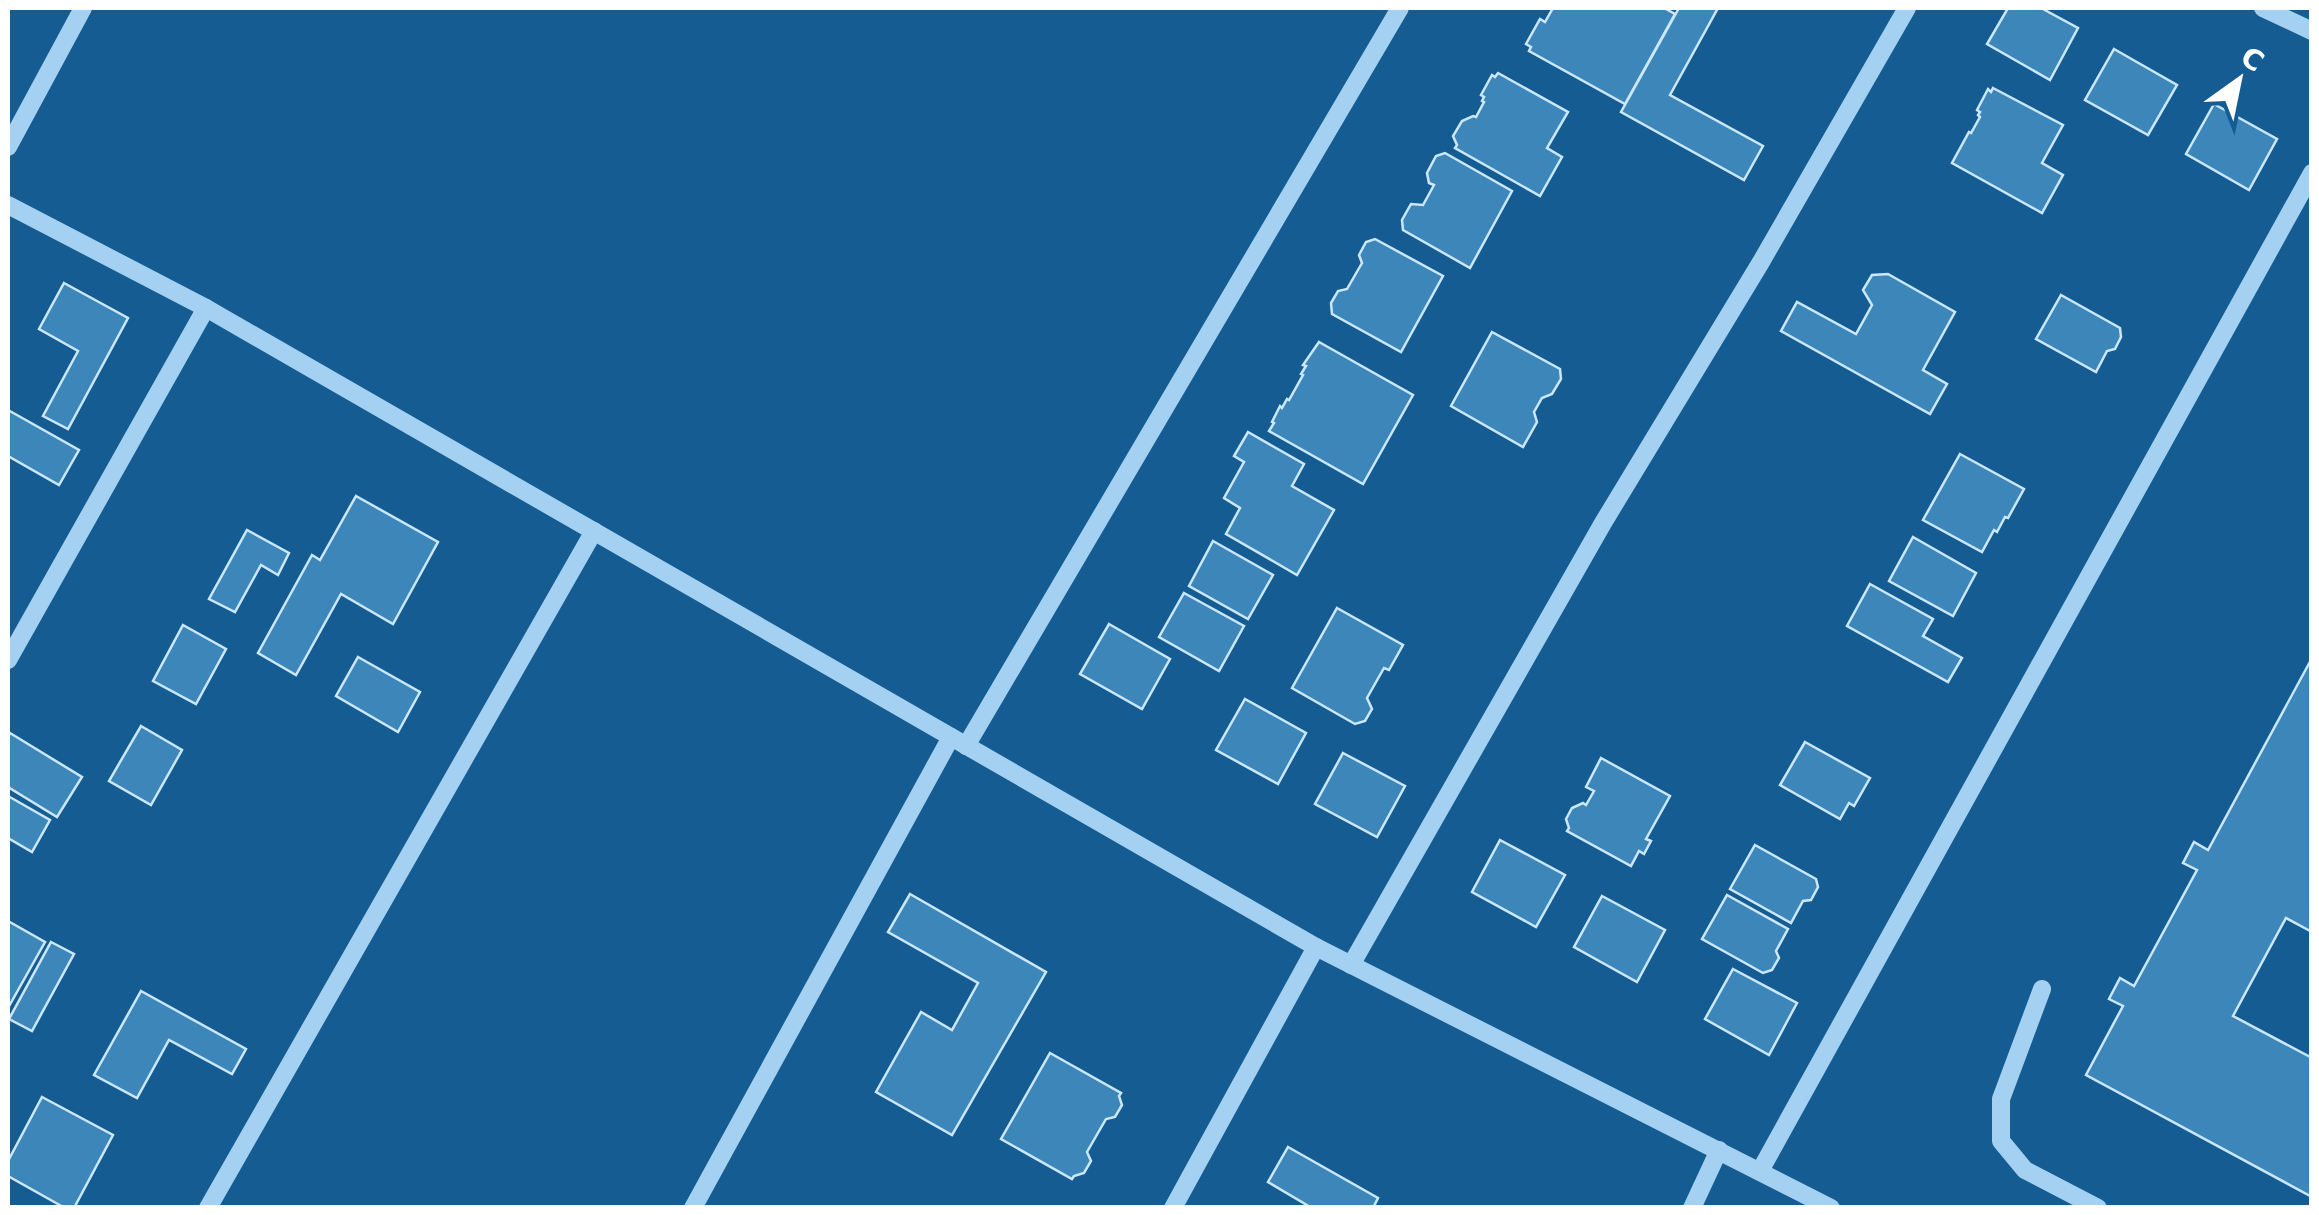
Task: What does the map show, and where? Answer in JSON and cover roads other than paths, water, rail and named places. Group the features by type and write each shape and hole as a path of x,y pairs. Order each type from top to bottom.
{"street":[{"path":"8,147 83,8"},
{"path":"693,1208 959,742 1400,8"},
{"path":"1351,965 1603,524 1761,262 1906,8"},
{"path":"2263,8 2312,31"},
{"path":"1760,1171 2312,173"},
{"path":"8,205 206,308 1316,948 1831,1208"},
{"path":"8,660 206,308"},
{"path":"208,1208 594,531"},
{"path":"1173,1208 1316,948"},
{"path":"2042,989 2001,1098 2001,1141 2025,1170 2098,1208"},
{"path":"1692,1208 1719,1150"}]}
